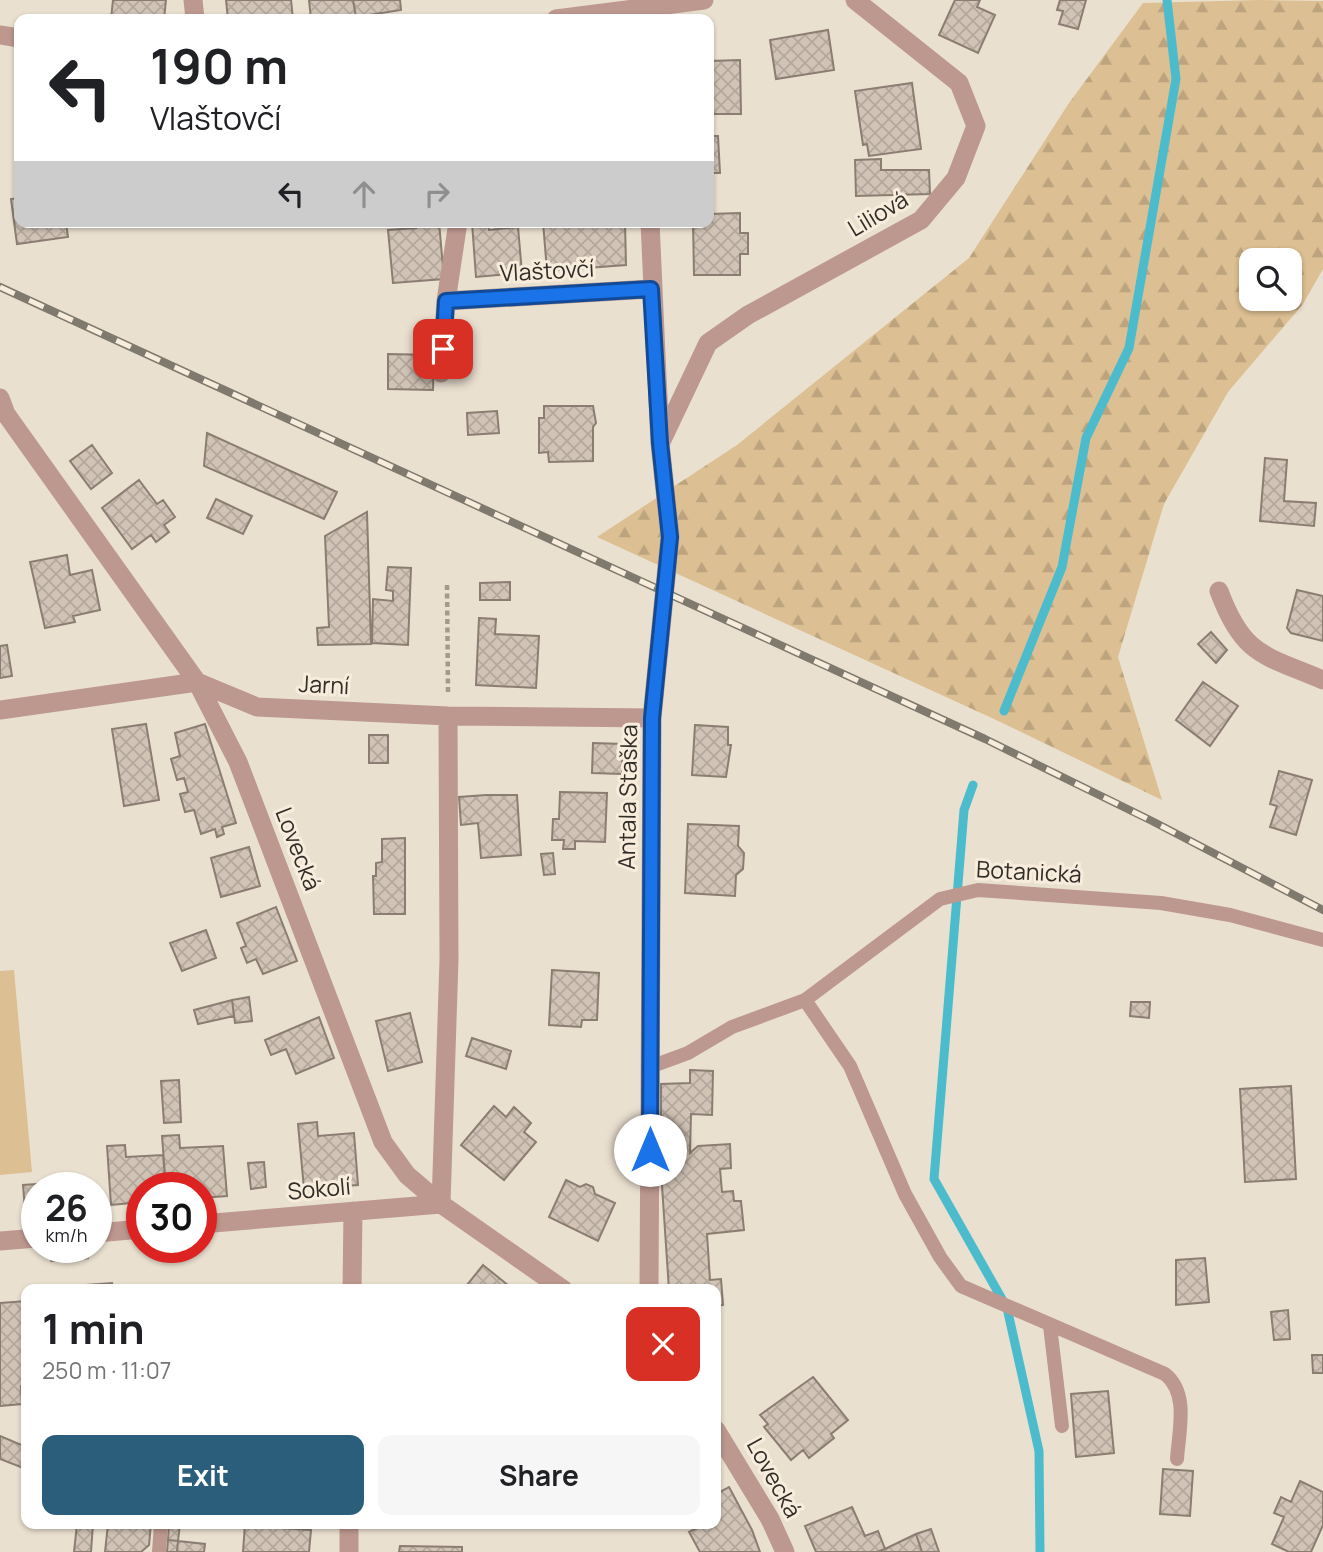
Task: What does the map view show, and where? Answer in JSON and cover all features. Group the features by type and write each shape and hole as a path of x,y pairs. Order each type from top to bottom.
{"street":[{"path":"600,14 704,0"},
{"name":"Liliová","path":"660,443 708,343 748,315 921,220 956,178 976,126 959,83 855,0"},
{"path":"441,373 446,301 457,228"},
{"name":"Antala Staška","path":"649,1284 652,718 670,537 660,443 650,228"},
{"name":"Vlaštovčí","path":"446,301 651,289"},
{"name":"Lovecká","path":"0,398 6,414 197,682 239,762 383,1142 407,1175 441,1203 556,1284"},
{"path":"1219,591 1230,620 1242,639 1264,655 1323,680"},
{"path":"0,710 197,682"},
{"name":"Jarní","path":"197,682 257,707 448,716 652,718"},
{"path":"441,1203 449,960 448,716"},
{"name":"Sokolí","path":"217,1223 441,1203"},
{"path":"352,1284 353,1211"},
{"path":"0,1241 21,1239"},
{"name":"Lovecká","path":"721,1438 770,1519 785,1552"},
{"path":"349,1529 349,1552"}],"lane":[{"name":"Botanická","path":"650,1067 688,1053 732,1027 805,1000 940,899 978,890 1161,903 1230,915 1323,940"},
{"path":"805,1000 850,1066 905,1194 961,1286 1165,1374 1176,1383 1181,1400 1177,1458"},
{"path":"1051,1326 1062,1426"},
{"path":"159,1552 161,1529"}],"path":[{"path":"447,585 448,716"}],"green space":[{"path":"1323,1 1323,269 1302,305 1302,248 1239,248 1239,311 1297,311 1228,392 1164,504 1118,657 1162,800 994,719 597,537 737,445 969,258 1069,103 1143,3"},
{"path":"14,970 32,1172 0,1175 0,971"}],"building":[{"path":"113,0 166,0 165,14 112,14"},
{"path":"226,0 291,0 292,14 227,14"},
{"path":"309,0 353,0 355,14 310,14"},
{"path":"353,0 400,0 401,10 355,14"},
{"path":"955,0 980,0 977,7 995,15 978,53 939,35"},
{"path":"1060,0 1086,0 1078,29 1059,24 1063,11 1057,10"},
{"path":"828,30 834,70 776,79 770,40"},
{"path":"740,60 741,114 714,114 714,61"},
{"path":"912,83 921,149 869,156 867,144 863,145 855,91"},
{"path":"714,136 718,136 720,173 714,173"},
{"path":"881,159 881,170 929,170 930,194 856,196 855,160"},
{"path":"11,199 14,199 14,222"},
{"path":"740,213 740,233 748,233 748,254 740,254 740,275 694,275 693,228 714,228 714,214"},
{"path":"15,228 67,228 68,237 17,244"},
{"path":"440,228 444,279 393,283 388,230"},
{"path":"472,228 518,228 522,273 476,277"},
{"path":"543,228 625,228 626,265 547,271"},
{"path":"388,354 434,355 433,390 388,389"},
{"path":"544,406 593,406 596,423 593,427 593,461 549,462 548,452 539,453 539,418 544,418"},
{"path":"497,411 499,433 468,435 467,413"},
{"path":"207,433 337,492 324,519 204,466"},
{"path":"92,445 112,473 91,489 70,461"},
{"path":"1265,458 1287,460 1284,501 1316,503 1314,526 1260,521"},
{"path":"139,480 157,504 163,500 175,517 164,525 169,532 156,542 151,535 132,549 102,508"},
{"path":"216,499 252,516 243,534 207,518"},
{"path":"367,512 371,644 318,645 317,628 329,627 325,536"},
{"path":"67,555 70,575 92,570 100,610 73,616 75,622 45,628 30,562"},
{"path":"388,567 411,568 408,645 372,643 373,599 393,601 393,591 386,590"},
{"path":"510,582 510,600 480,600 480,583"},
{"path":"1297,590 1323,596 1323,641 1291,633 1287,628"},
{"path":"479,618 496,619 495,634 539,636 536,688 476,685"},
{"path":"1211,632 1227,650 1216,663 1198,644"},
{"path":"7,645 12,676 0,678 0,646"},
{"path":"1203,682 1238,706 1210,746 1176,720"},
{"path":"146,724 159,800 124,806 112,729"},
{"path":"205,724 236,823 222,827 224,834 217,837 215,829 201,834 194,810 185,812 180,794 188,792 184,778 177,780 171,759 180,756 175,733"},
{"path":"695,725 728,727 728,745 731,745 726,777 692,775"},
{"path":"369,735 388,735 388,763 369,763"},
{"path":"593,743 623,744 622,774 592,773"},
{"path":"1279,771 1312,780 1296,835 1270,827 1277,806 1270,804"},
{"path":"560,792 607,793 605,842 575,841 575,849 563,849 564,840 552,840 553,819 559,819"},
{"path":"517,795 521,855 481,858 478,823 461,825 459,797"},
{"path":"688,824 739,826 738,846 744,853 743,869 736,875 735,896 685,893"},
{"path":"405,838 405,914 374,914 373,876 376,876 376,863 382,862 382,839"},
{"path":"249,847 260,886 221,897 211,858"},
{"path":"553,853 555,874 544,875 541,854"},
{"path":"276,907 297,961 263,974 256,959 247,963 241,948 246,946 237,923"},
{"path":"206,930 216,958 182,971 170,943"},
{"path":"552,970 599,973 597,1020 582,1020 581,1027 549,1025"},
{"path":"249,997 252,1021 235,1023 232,1000"},
{"path":"232,1000 234,1016 198,1024 194,1010"},
{"path":"1131,1002 1150,1002 1149,1018 1130,1016"},
{"path":"410,1013 422,1062 388,1071 376,1021"},
{"path":"319,1017 334,1058 296,1074 286,1049 271,1055 265,1040"},
{"path":"472,1038 511,1051 506,1069 466,1056"},
{"path":"690,1070 713,1071 712,1115 691,1114 690,1153 698,1146 730,1144 731,1168 720,1169 722,1192 733,1191 734,1201 741,1201 744,1230 707,1234 710,1280 721,1279 723,1305 721,1284 669,1284 661,1171 661,1084 690,1083"},
{"path":"179,1080 181,1122 164,1123 161,1081"},
{"path":"1291,1086 1296,1179 1245,1182 1240,1089"},
{"path":"494,1106 506,1117 514,1107 531,1123 524,1132 536,1142 504,1180 461,1145"},
{"path":"317,1122 318,1136 354,1133 358,1185 304,1189 298,1124"},
{"path":"179,1135 180,1148 223,1146 227,1196 217,1197 217,1172 165,1172 162,1136"},
{"path":"125,1145 126,1157 163,1155 165,1172 126,1172 126,1204 112,1205 112,1172 109,1172 107,1146"},
{"path":"264,1162 266,1187 251,1189 248,1163"},
{"path":"566,1180 580,1187 586,1184 593,1187 595,1194 615,1203 598,1241 549,1217"},
{"path":"1205,1258 1209,1302 1176,1305 1176,1260"},
{"path":"483,1265 507,1284 468,1284"},
{"path":"21,1301 21,1404 0,1406 0,1303"},
{"path":"1288,1310 1290,1339 1274,1340 1271,1312"},
{"path":"1312,1355 1323,1355 1323,1373 1313,1373"},
{"path":"813,1377 848,1420 831,1434 834,1438 809,1458 803,1450 791,1460 764,1427 768,1424 760,1415"},
{"path":"1108,1391 1114,1453 1076,1457 1071,1394"},
{"path":"0,1436 21,1445 21,1467 0,1459"},
{"path":"1163,1469 1193,1471 1190,1516 1160,1514"},
{"path":"1300,1481 1323,1492 1323,1525 1311,1552 1289,1552 1272,1544 1284,1517 1274,1513 1281,1497 1291,1502"},
{"path":"729,1487 752,1530 760,1552 700,1552 689,1532 695,1529 721,1529 721,1491"},
{"path":"852,1507 865,1536 878,1531 885,1549 877,1552 816,1552 805,1526"},
{"path":"76,1529 93,1529 91,1552 74,1552"},
{"path":"107,1529 151,1529 149,1545 141,1552 105,1552"},
{"path":"169,1529 179,1529 178,1541 168,1540"},
{"path":"245,1529 311,1530 309,1552 243,1552"},
{"path":"931,1529 939,1552 922,1552 916,1534"},
{"path":"916,1534 922,1552 877,1552 885,1549"},
{"path":"168,1540 178,1541 177,1552 167,1552"},
{"path":"178,1541 205,1544 204,1552 177,1552"},
{"path":"400,1546 462,1547 462,1552 399,1552"}],"waterway":[{"path":"1004,711 1062,567 1086,438 1129,348 1176,79 1167,0"},
{"path":"973,785 964,810 934,1179 1007,1308 1039,1451 1040,1552"}],"railway":[{"path":"0,287 985,739 1152,821 1323,910"}],"route":[{"path":"443,349 446,301 651,289 660,443 670,537 652,718 650,1150"}]}
